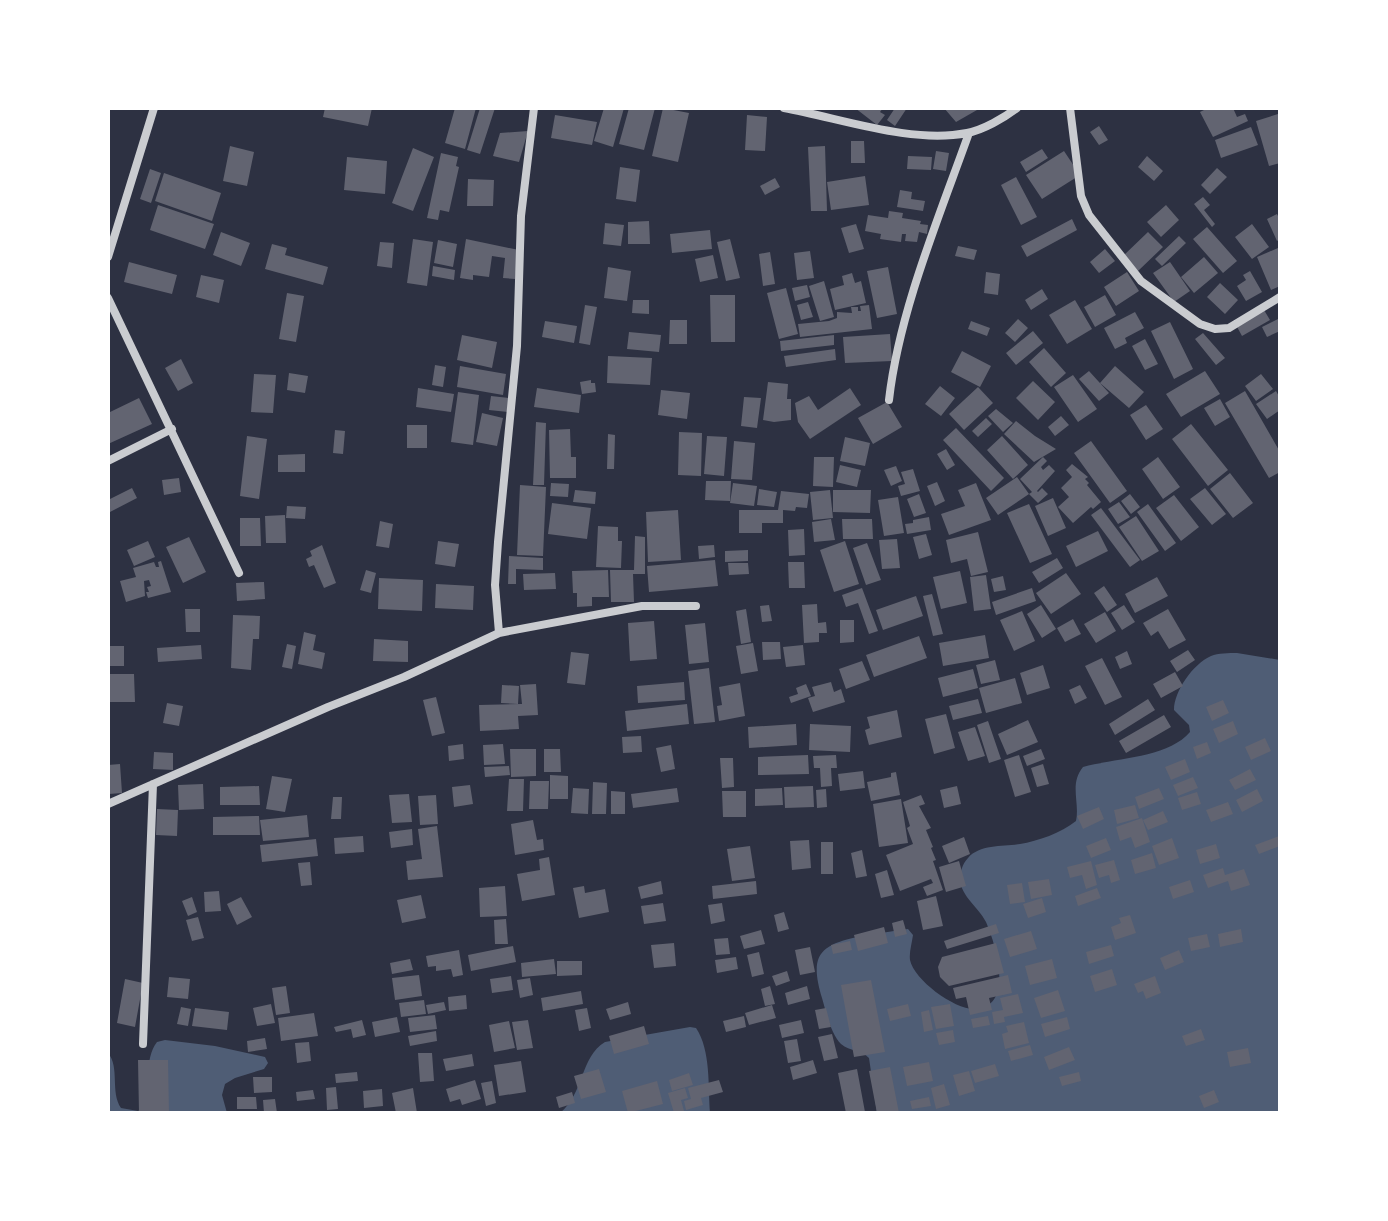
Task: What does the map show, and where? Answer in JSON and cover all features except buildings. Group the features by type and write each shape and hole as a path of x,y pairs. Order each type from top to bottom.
{"street":[{"path":"108,257 154,108"},
{"path":"499,633 495,585 517,346 521,216 534,108"},
{"path":"784,108 914,133 969,133 1017,108"},
{"path":"1070,108 1081,196 1089,215 1141,281 1200,324 1215,329 1229,328 1280,297"},
{"path":"889,400 892,374 922,266 969,133"},
{"path":"108,298 239,573"},
{"path":"108,461 172,429"},
{"path":"108,804 499,633 642,606 696,606"},
{"path":"143,1044 153,784"}],"water":[{"path":"1237,653 1280,660 1280,1113 877,1113 869,1058 841,1044 829,1022 817,973 817,963 825,949 844,940 908,929 913,935 910,960 927,985 957,1005 975,1009 987,1006 995,998 999,987 997,959 986,922 961,886 961,872 966,860 979,850 1034,841 1076,821 1076,787 1083,767 1155,752 1180,741 1190,732 1189,725 1174,710 1177,695 1186,679 1211,656"},
{"path":"696,1028 704,1047 710,1113 560,1113 574,1096 591,1057 605,1042"},
{"path":"165,1040 215,1046 265,1057 268,1063 264,1069 225,1084 222,1095 227,1113 108,1113 108,1053 114,1065 116,1095 121,1108 138,1111 145,1107 153,1049 157,1042"}]}
